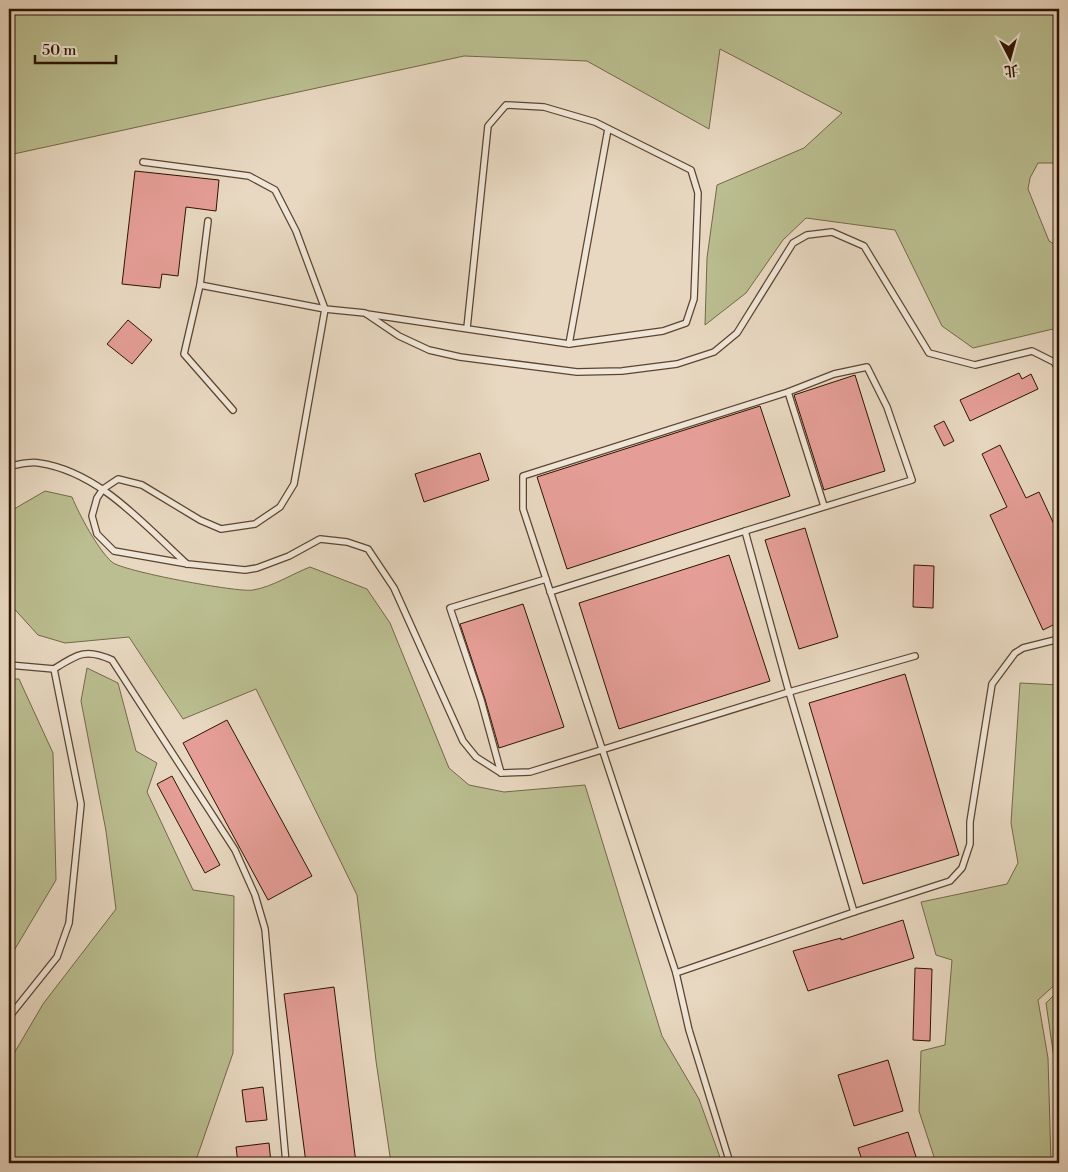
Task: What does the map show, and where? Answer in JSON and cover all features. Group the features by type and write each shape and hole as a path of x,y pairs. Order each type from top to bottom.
{"lane":[{"path":"200,285 325,309 365,313 569,344 664,331 686,323 694,299 698,193 691,170 595,122 544,107 506,105 488,126 468,328"},
{"path":"569,344 608,129"},
{"path":"144,162 249,176 275,190 296,231 325,309 294,484 280,507 255,524 222,529 200,520 142,485 118,479 104,489 97,498 92,516 97,534 114,551 188,564 245,570 257,568 289,556 320,539 347,542 368,549 394,588 463,741 476,756 501,773 530,772 789,692 915,656"},
{"path":"208,221 200,285 184,354 233,410"},
{"path":"365,313 429,350 460,357 578,372 622,371 677,364 714,352 737,333 793,243 807,235 832,232 864,246 929,354 975,365 1032,351 1049,358 1059,370"},
{"path":"550,592 912,480 887,406 867,367 834,374 788,392 523,476 523,509 550,592 676,973 688,1030 730,1163"},
{"path":"788,392 824,506"},
{"path":"9,466 38,462 81,475 104,489 188,564"},
{"path":"745,531 789,692 854,912"},
{"path":"501,773 481,700 450,608 546,579"},
{"path":"676,973 950,881 962,868 970,844 970,822 992,684 1015,654 1023,648 1059,639"},
{"path":"9,665 54,669 78,654 97,653 112,660 235,850 255,895 265,929 286,1163"},
{"path":"9,1017 57,958 69,923 81,804 54,669"}],"green space":[{"path":"9,9 1059,9 1059,163 1038,163 1030,178 1028,189 1049,241 1059,247 1059,336 1053,329 973,348 942,326 895,230 806,218 783,240 746,293 705,325 707,258 717,185 804,148 842,113 720,49 709,129 587,61 464,56 9,155"},
{"path":"45,491 72,497 95,541 112,562 136,571 226,588 253,590 267,586 310,567 367,589 390,623 449,768 469,785 504,792 585,785 662,1036 699,1099 722,1163 391,1163 376,1061 357,895 256,689 183,719 129,637 65,643 38,635 9,603 9,512"},
{"path":"87,668 118,683 136,751 157,763 147,792 193,890 234,896 233,1053 195,1163 9,1163 9,1062 43,1004 116,909 106,831 81,701"},
{"path":"9,679 19,679 53,753 56,880 9,959"},
{"path":"1020,683 1059,685 1059,981 1038,1000 1048,1058 1051,1163 936,1163 919,1111 921,1051 945,1045 952,960 936,955 921,902 1007,884 1018,863 1011,823"},
{"path":"1059,990 1058,1163 1054,1058 1046,1003"}],"building":[{"path":"135,171 219,180 216,211 186,207 178,276 162,274 160,288 122,284"},
{"path":"128,320 152,340 132,364 107,344"},
{"path":"1019,373 1022,379 1031,374 1038,389 970,421 960,400"},
{"path":"855,375 885,471 824,490 794,395"},
{"path":"760,406 790,496 567,569 537,477"},
{"path":"944,421 954,441 944,446 934,426"},
{"path":"1000,445 1026,498 1039,492 1059,535 1059,622 1043,630 990,515 1007,507 982,454"},
{"path":"480,453 489,480 424,502 415,474"},
{"path":"805,528 838,637 799,649 765,540"},
{"path":"729,555 770,681 619,729 579,603"},
{"path":"914,565 934,566 933,608 913,607"},
{"path":"523,604 564,727 499,748 460,624"},
{"path":"905,674 959,855 863,884 809,703"},
{"path":"227,720 312,876 268,900 183,743"},
{"path":"172,776 220,865 205,873 157,784"},
{"path":"903,920 914,958 808,991 793,951 841,938 841,940"},
{"path":"915,968 932,969 930,1041 913,1040"},
{"path":"334,987 356,1163 306,1163 284,994"},
{"path":"888,1060 903,1111 854,1126 838,1075"},
{"path":"263,1087 267,1120 246,1122 242,1090"},
{"path":"908,1132 918,1163 863,1163 858,1148"},
{"path":"269,1143 271,1163 238,1163 236,1147"}]}
